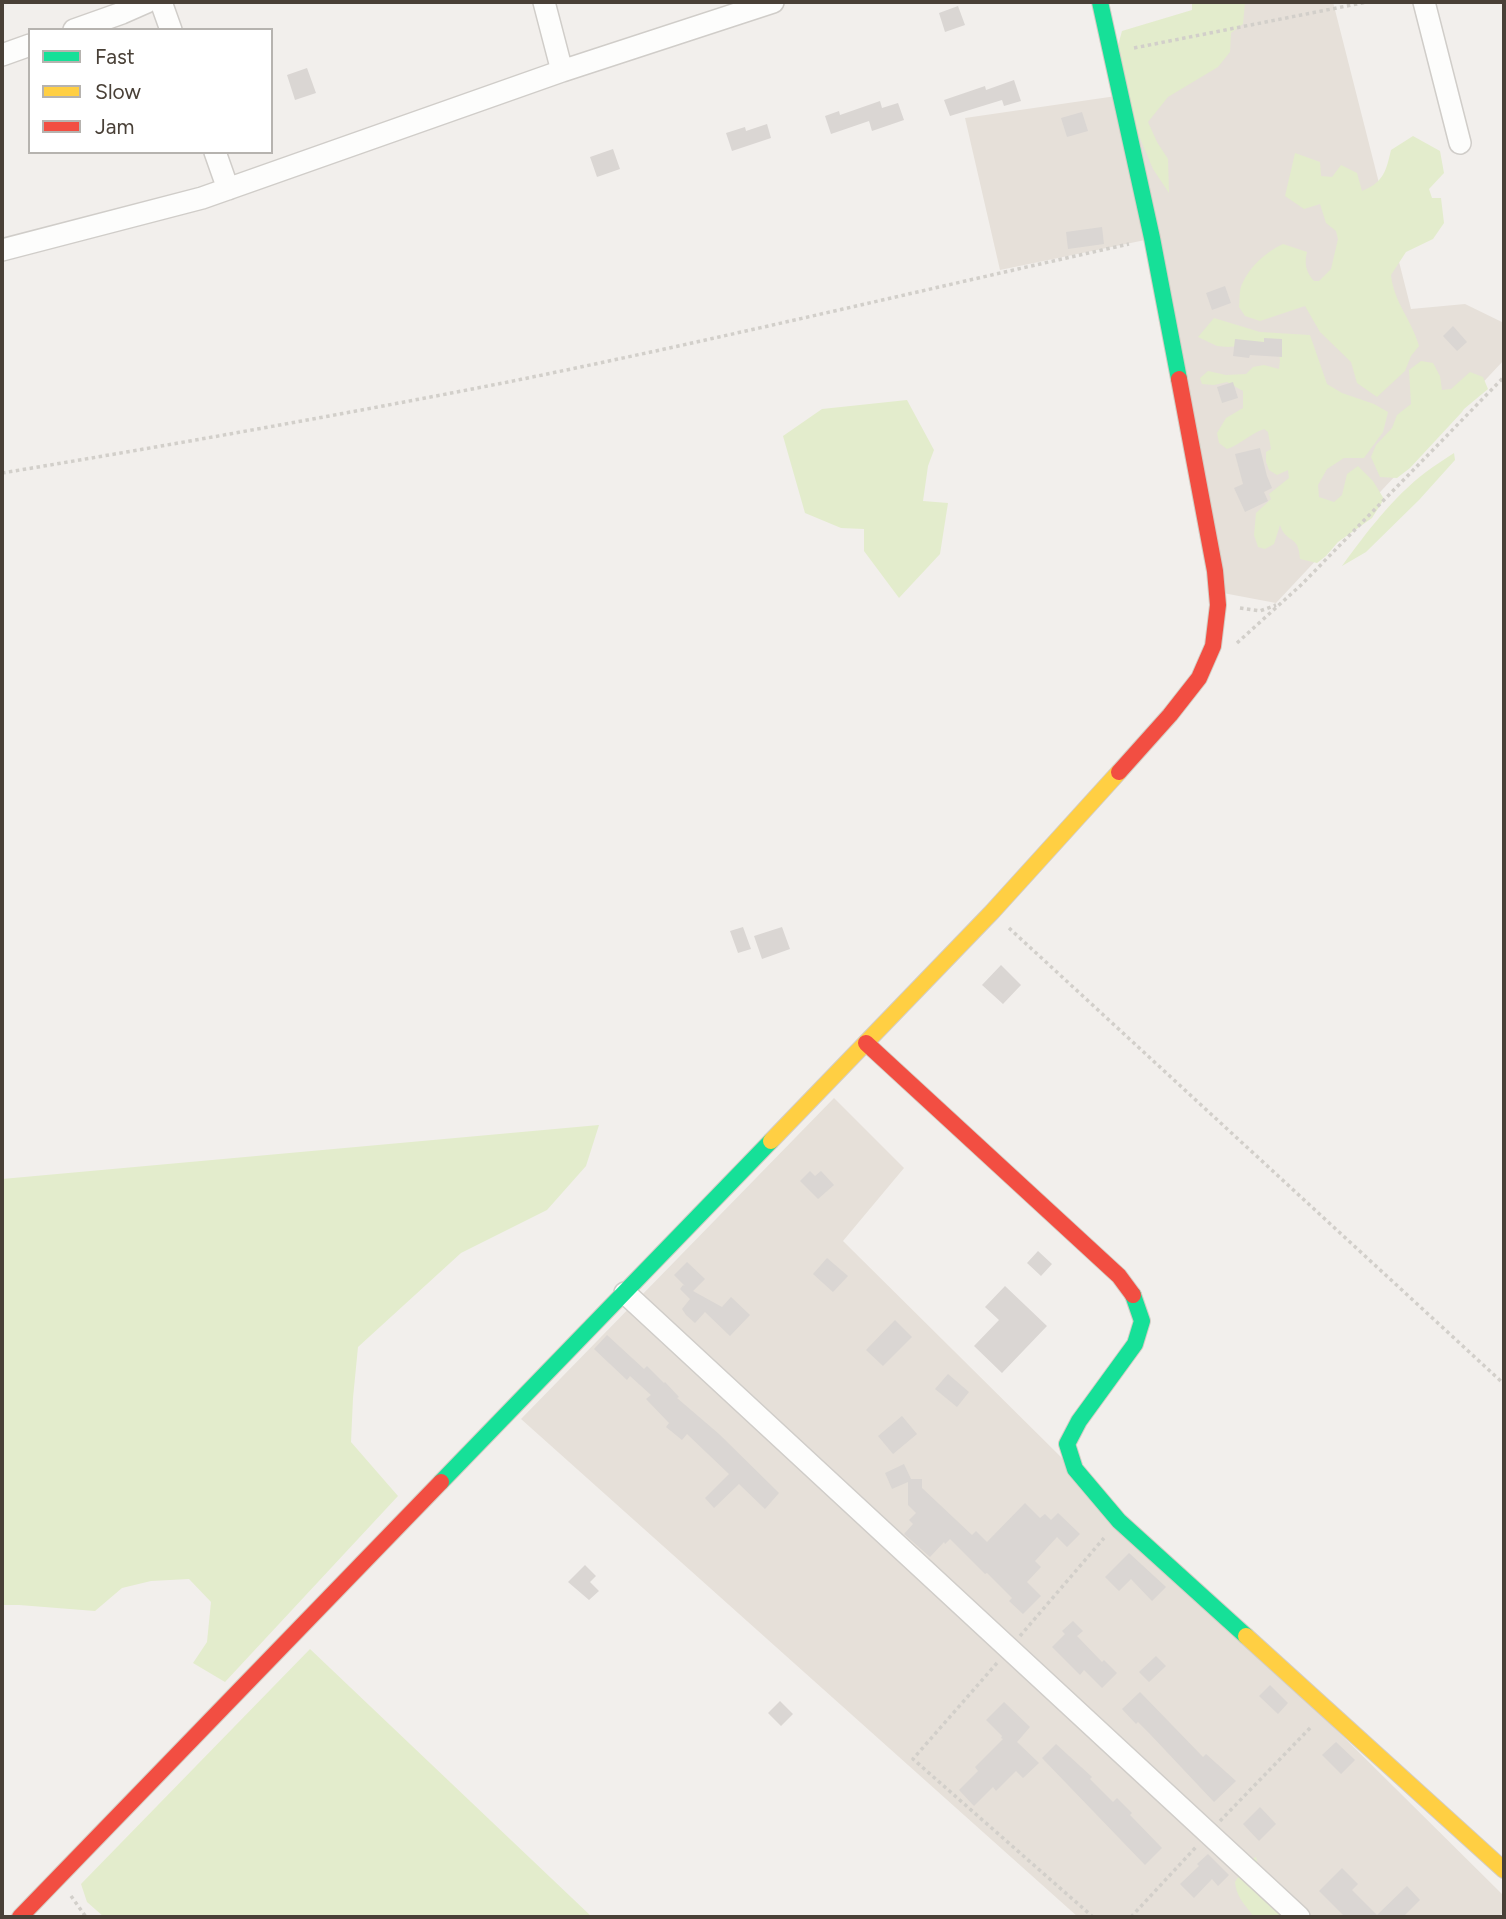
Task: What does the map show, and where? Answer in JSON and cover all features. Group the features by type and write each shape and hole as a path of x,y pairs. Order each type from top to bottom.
{"street":[{"path":"80,28 147,2"},
{"path":"161,2 170,28"},
{"path":"544,2 562,71"},
{"path":"2,250 156,211 228,188 562,71 772,2"},
{"path":"20,1917 992,912 1170,715 1199,678 1213,646 1218,605 1216,571 1152,239 1100,2"},
{"path":"1424,2 1460,143"},
{"path":"2,55 28,46"},
{"path":"216,154 228,188"},
{"path":"866,1043 1119,1276 1135,1297 1142,1321 1135,1344 1079,1421 1067,1444 1074,1469 1119,1521 1504,1870"},
{"path":"625,1293 1299,1917"}],"path":[{"path":"1111,53 1367,2"},
{"path":"2,473 167,446 508,382 1152,239"},
{"path":"1229,650 1280,604 1504,377"},
{"path":"1217,589 1241,609 1260,611 1280,604"},
{"path":"992,912 1504,1384"},
{"path":"1131,1917 1208,1833 1328,1710"},
{"path":"913,1759 1093,1917"}],"shaded area":[{"path":"1253,2 1333,2 1411,309 1465,304 1504,323 1504,360 1276,603 1223,593 1150,239 1000,270 965,118 1185,86 1228,8"},
{"path":"834,1098 904,1168 843,1241 1504,1896 1504,1911 1498,1917 1078,1917 521,1419"}],"green space":[{"path":"1192,2 1245,2 1243,24 1231,33 1230,52 1218,67 1168,97 1148,122 1168,159 1169,193 1153,169 1137,131 1117,49 1122,31 1192,10"},
{"path":"1413,136 1440,151 1444,173 1429,189 1432,198 1441,198 1444,223 1433,239 1406,252 1391,275 1396,294 1419,346 1405,371 1377,397 1357,383 1351,362 1320,332 1305,306 1260,321 1245,316 1239,307 1240,292 1245,277 1254,266 1265,255 1283,244 1307,252 1306,268 1314,281 1319,281 1331,269 1338,239 1336,231 1326,223 1320,204 1304,209 1285,196 1295,153 1320,162 1321,176 1332,177 1341,165 1357,173 1362,191 1380,180 1391,150"},
{"path":"1214,318 1260,332 1310,335 1327,384 1388,412 1383,432 1364,458 1344,458 1327,469 1318,485 1319,497 1334,502 1342,495 1347,474 1358,466 1373,481 1384,499 1372,518 1338,542 1317,563 1300,559 1295,542 1286,535 1280,525 1274,544 1265,549 1258,547 1254,535 1256,513 1271,499 1269,494 1289,478 1288,470 1277,475 1269,470 1266,452 1271,449 1268,432 1264,429 1227,449 1219,443 1217,433 1226,418 1243,408 1243,391 1227,382 1202,384 1200,378 1208,371 1226,375 1246,374 1253,367 1264,365 1279,369 1278,349 1261,344 1217,346 1198,337"},
{"path":"1421,361 1433,363 1440,376 1442,390 1451,389 1470,372 1483,377 1488,389 1464,409 1410,468 1397,478 1380,477 1371,457 1376,445 1392,428 1397,415 1411,404 1409,370"},
{"path":"907,400 934,450 928,466 923,501 948,503 940,554 899,598 864,551 864,529 841,528 805,513 783,436 822,409"},
{"path":"1454,453 1455,460 1419,500 1366,552 1342,566 1391,504 1426,472"},
{"path":"599,1125 586,1166 547,1210 461,1253 358,1347 351,1442 398,1496 225,1682 193,1663 207,1642 211,1602 189,1579 151,1581 122,1588 95,1611 2,1605 2,1179"},
{"path":"310,1649 592,1917 104,1917 87,1902 81,1884"},
{"path":"1256,1857 1256,1868 1274,1879 1294,1917 1254,1917 1242,1901 1235,1882 1249,1860"}],"building":[{"path":"958,6 965,25 945,32 939,13"},
{"path":"307,68 316,93 295,100 287,75"},
{"path":"1014,80 1021,101 1004,106 1002,100 950,116 944,100 985,86 986,90"},
{"path":"880,101 882,108 898,103 904,120 872,131 869,121 831,134 825,116 839,111 840,115"},
{"path":"1082,112 1088,131 1067,137 1061,118"},
{"path":"767,124 771,138 732,151 726,133 745,127 746,131"},
{"path":"613,149 620,169 597,177 590,157"},
{"path":"1102,227 1104,244 1068,249 1066,232"},
{"path":"1225,286 1231,303 1212,310 1206,293"},
{"path":"1453,326 1467,342 1457,351 1443,336"},
{"path":"1264,338 1282,339 1282,357 1233,356 1235,339 1264,342"},
{"path":"1233,382 1238,398 1222,403 1217,387"},
{"path":"1260,448 1272,488 1264,492 1268,501 1245,512 1234,488 1243,484 1235,454"},
{"path":"743,927 751,949 738,953 730,931"},
{"path":"782,927 790,949 762,959 754,936"},
{"path":"1001,965 1021,985 1003,1004 982,985"},
{"path":"810,1171 815,1176 821,1171 834,1185 818,1199 800,1181"},
{"path":"1038,1251 1052,1264 1041,1276 1027,1263"},
{"path":"827,1258 848,1276 833,1292 813,1274"},
{"path":"687,1262 705,1279 693,1291 722,1307 731,1297 750,1315 730,1336 705,1312 695,1323 682,1309 690,1299 680,1289 685,1286 674,1275"},
{"path":"1005,1286 1047,1326 1002,1373 974,1346 999,1320 985,1307"},
{"path":"895,1320 912,1337 883,1366 866,1350"},
{"path":"607,1335 644,1369 647,1366 665,1382 679,1397 677,1398 719,1434 779,1493 765,1509 739,1484 714,1508 705,1498 729,1474 687,1434 682,1440 666,1427 669,1423 646,1399 651,1395 630,1376 627,1380 594,1349"},
{"path":"948,1374 969,1392 957,1407 935,1389"},
{"path":"902,1416 917,1434 893,1454 878,1436"},
{"path":"904,1464 911,1479 922,1479 922,1488 972,1535 976,1531 987,1542 1025,1503 1040,1518 1045,1514 1051,1520 1058,1513 1080,1534 1067,1547 1057,1537 1035,1561 1041,1567 1027,1582 1041,1596 1023,1614 1009,1601 1012,1598 950,1539 930,1557 904,1534 913,1524 909,1520 916,1513 908,1505 908,1482 892,1489 885,1473"},
{"path":"1129,1553 1166,1587 1152,1601 1131,1579 1119,1591 1105,1577"},
{"path":"585,1565 596,1576 590,1582 599,1591 589,1600 568,1582"},
{"path":"1073,1621 1083,1631 1077,1636 1102,1662 1104,1660 1117,1673 1102,1688 1084,1670 1080,1675 1052,1647 1065,1634 1062,1631"},
{"path":"1156,1656 1166,1666 1149,1682 1139,1672"},
{"path":"1270,1685 1288,1703 1278,1714 1259,1696"},
{"path":"1140,1692 1203,1757 1206,1754 1236,1781 1214,1802 1149,1733 1122,1709"},
{"path":"780,1701 793,1714 781,1726 768,1713"},
{"path":"1004,1702 1030,1727 1017,1742 1039,1763 1023,1778 1016,1771 996,1791 993,1787 974,1806 959,1790 978,1771 975,1767 1003,1739 986,1720"},
{"path":"1336,1742 1355,1760 1341,1774 1322,1755"},
{"path":"1056,1744 1092,1777 1090,1779 1113,1802 1117,1798 1162,1848 1145,1865 1042,1758"},
{"path":"1260,1807 1276,1824 1259,1841 1243,1824"},
{"path":"1208,1854 1229,1875 1218,1886 1212,1879 1194,1898 1180,1884"},
{"path":"1342,1868 1358,1884 1352,1890 1377,1915 1407,1886 1420,1900 1403,1917 1345,1917 1319,1891"}],"traffic: fast":[{"path":"1100,2 1152,238 1179,379"},
{"path":"441,1482 771,1141"},
{"path":"1133,1295 1142,1321 1135,1344 1079,1421 1067,1444 1075,1469 1119,1521 1246,1636"}],"traffic: slow":[{"path":"771,1141 992,912 1119,772"},
{"path":"1246,1636 1504,1870"}],"traffic: jam":[{"path":"1119,772 1199,678 1213,646 1218,605 1215,571 1179,379"},
{"path":"866,1043 1119,1276 1133,1295"},
{"path":"20,1917 441,1482"}]}
